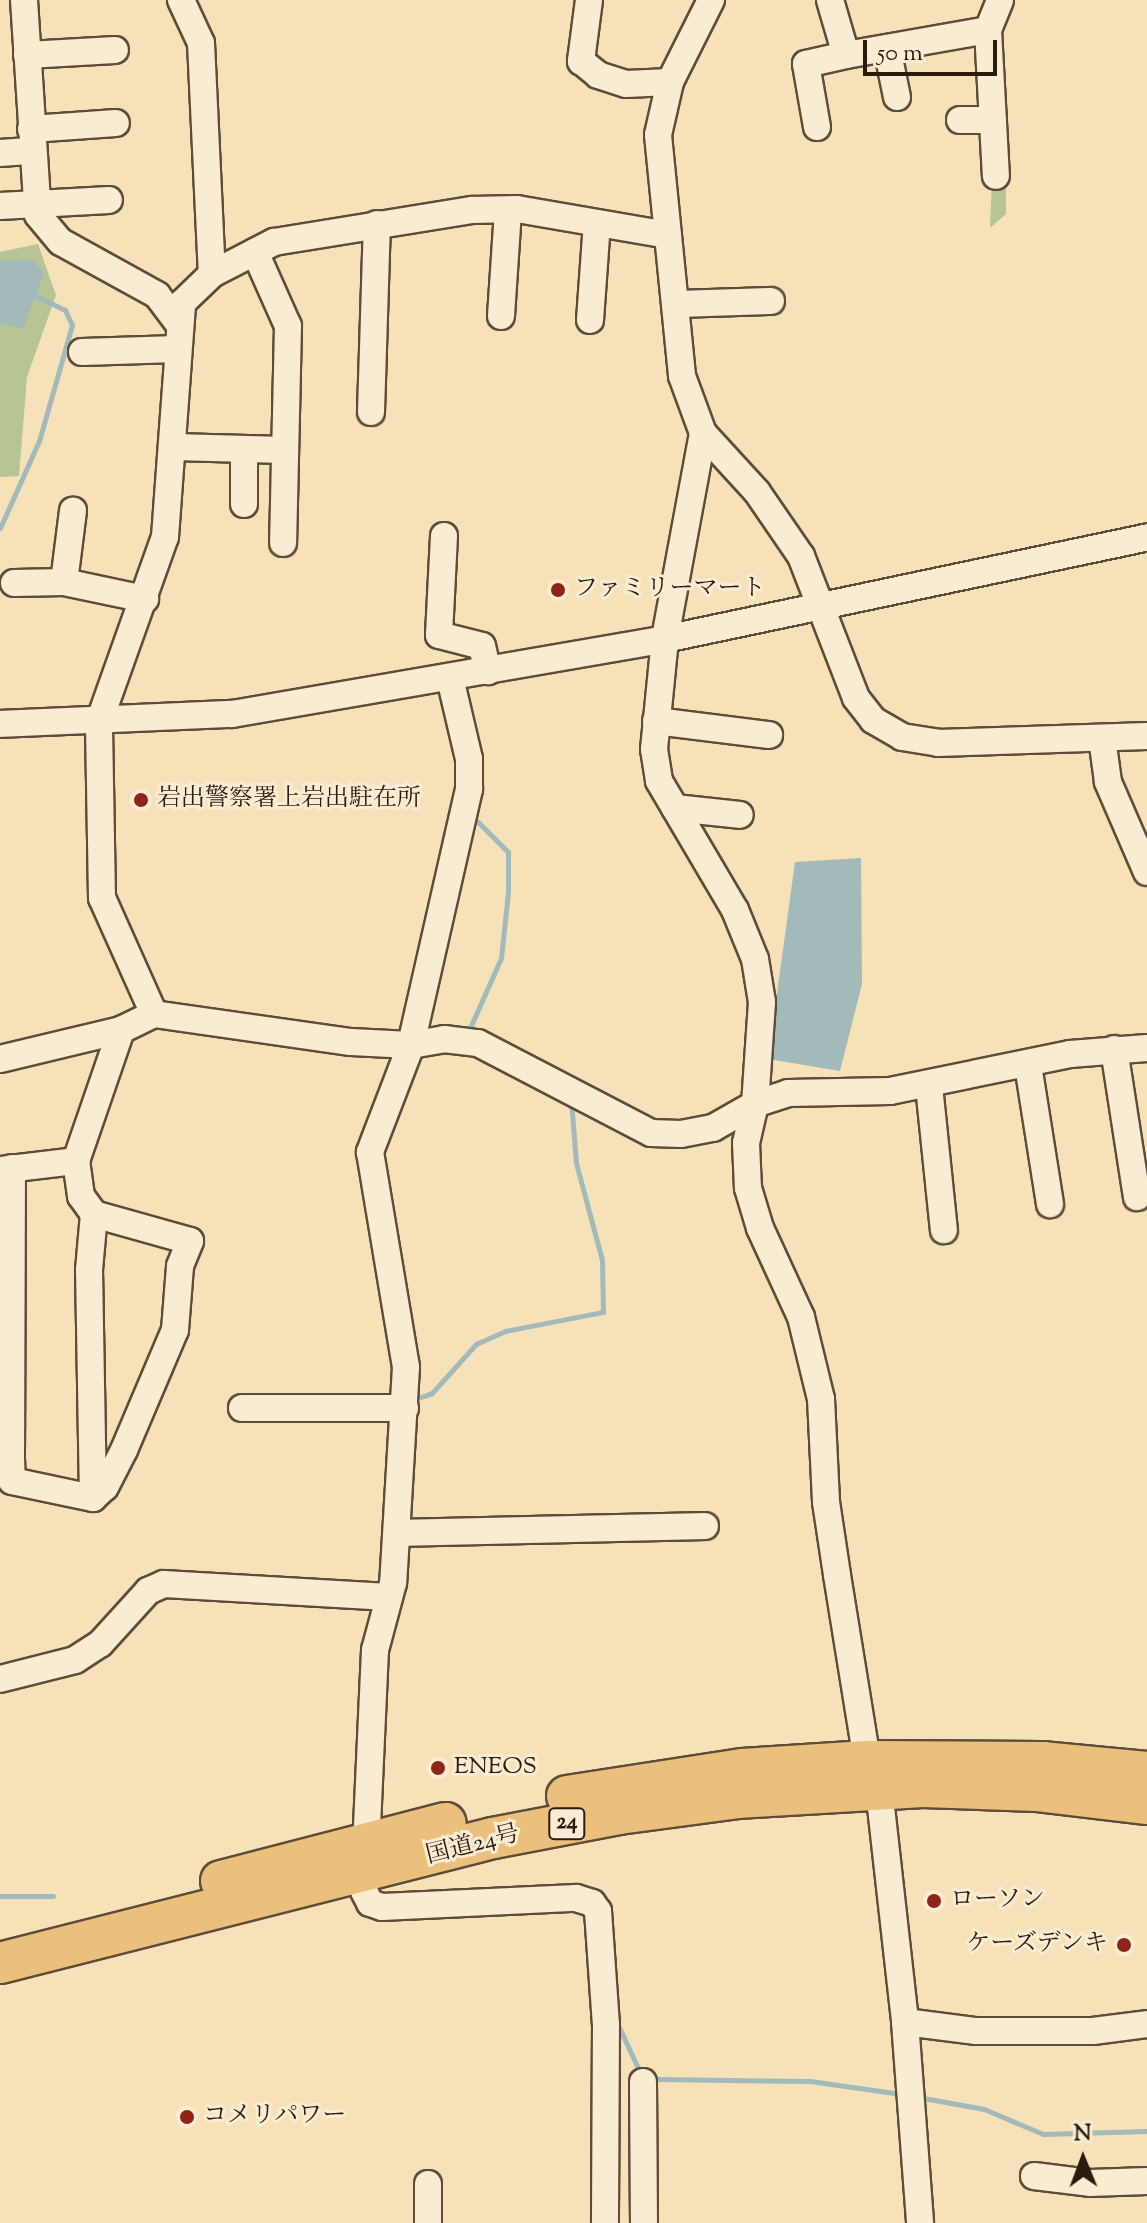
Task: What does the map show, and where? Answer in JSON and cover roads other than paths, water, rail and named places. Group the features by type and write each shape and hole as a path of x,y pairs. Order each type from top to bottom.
{"highway":[{"name":"国道24号","path":"0,1937 364,1860 619,1814 872,1775 1043,1762 1147,1772"},
{"name":"国道24号","path":"872,1775 1147,1804"},
{"name":"国道24号","path":"0,1963 364,1860"}],"street":[{"path":"24,0 38,215 61,242 157,295 177,336"},
{"path":"181,0 201,43 212,274"},
{"path":"589,0 581,61 598,75 626,84 670,82"},
{"path":"711,0 670,82 658,135 682,376 703,433 776,519 801,556 818,607 856,698 873,720 902,737 977,745 1147,736"},
{"path":"830,0 846,55"},
{"path":"996,176 988,30 1000,0"},
{"path":"817,127 806,64 988,30"},
{"path":"887,48 897,97"},
{"path":"27,55 115,50"},
{"path":"960,120 993,120"},
{"path":"0,153 31,140 116,123"},
{"path":"0,206 109,200"},
{"path":"154,1014 102,898 99,722 165,537 174,447 177,336 182,303 212,274 274,242 377,224 508,210 668,235"},
{"path":"501,316 508,210"},
{"path":"590,320 597,223"},
{"path":"371,412 377,224"},
{"path":"255,252 288,326 283,543"},
{"path":"676,304 771,301"},
{"path":"82,352 177,336"},
{"path":"703,433 665,639 656,721 659,781 735,910 755,959 762,1002 755,1104 746,1143 748,1188 813,1358 821,1399 826,1502 872,1775 905,2022 920,2223"},
{"path":"174,447 285,450"},
{"path":"244,449 244,504"},
{"path":"64,582 73,511"},
{"path":"444,536 439,635 482,646 488,671"},
{"path":"0,724 232,714 665,639 1147,537"},
{"path":"14,583 64,582 145,599"},
{"path":"450,678 469,759 469,789 411,1045 370,1152 375,1202 401,1329 405,1408 397,1533 389,1597 375,1650 364,1860 370,1903 382,1907 576,1898 592,1903 598,1911 606,2024 605,2223"},
{"path":"656,721 769,735"},
{"path":"1102,738 1108,782 1147,872"},
{"path":"675,808 740,815"},
{"path":"0,1059 121,1030 154,1014 351,1042 411,1045 444,1039 478,1043 651,1133 713,1128 755,1104 788,1093 929,1086 1114,1049 1147,1048"},
{"path":"93,1498 124,1450 175,1330 180,1266 190,1241 94,1214 81,1196 76,1161 121,1030"},
{"path":"1114,1049 1137,1197"},
{"path":"1028,1065 1050,1204"},
{"path":"929,1086 944,1230"},
{"path":"76,1161 6,1169 5,1458 12,1481 93,1498"},
{"path":"93,1498 89,1302 94,1214"},
{"path":"242,1408 405,1408"},
{"path":"397,1533 705,1526"},
{"path":"0,1679 75,1660 100,1644 148,1591 164,1584 389,1597"},
{"path":"905,2022 976,2031 1093,2031 1147,2024"},
{"path":"643,2082 644,2223"},
{"path":"1034,2176 1090,2183 1147,2181"},
{"path":"428,2184 428,2223"}],"water":[{"path":"33,259 44,274 23,329 0,324 0,261"},
{"path":"861,858 862,984 840,1071 768,1059 795,862"}],"waterway":[{"path":"0,528 39,441 72,325 65,310 36,296"},
{"path":"473,1032 469,1030 501,958 508,892 508,852 475,819"},
{"path":"415,1399 432,1393 476,1344 505,1331 603,1312 602,1260 576,1163 571,1100"},
{"path":"0,1896 53,1896"},
{"path":"618,2025 638,2068 658,2079 810,2081 901,2094"},
{"path":"918,2097 984,2109 1043,2134 1147,2131"}],"place":[{"name":"ファミリーマート","path":"558,590"},
{"name":"岩出警察署上岩出駐在所","path":"141,800"},
{"name":"ENEOS","path":"438,1768"},
{"name":"ローソン","path":"934,1901"},
{"name":"ケーズデンキ","path":"1124,1945"},
{"name":"コメリパワー","path":"187,2117"}]}
